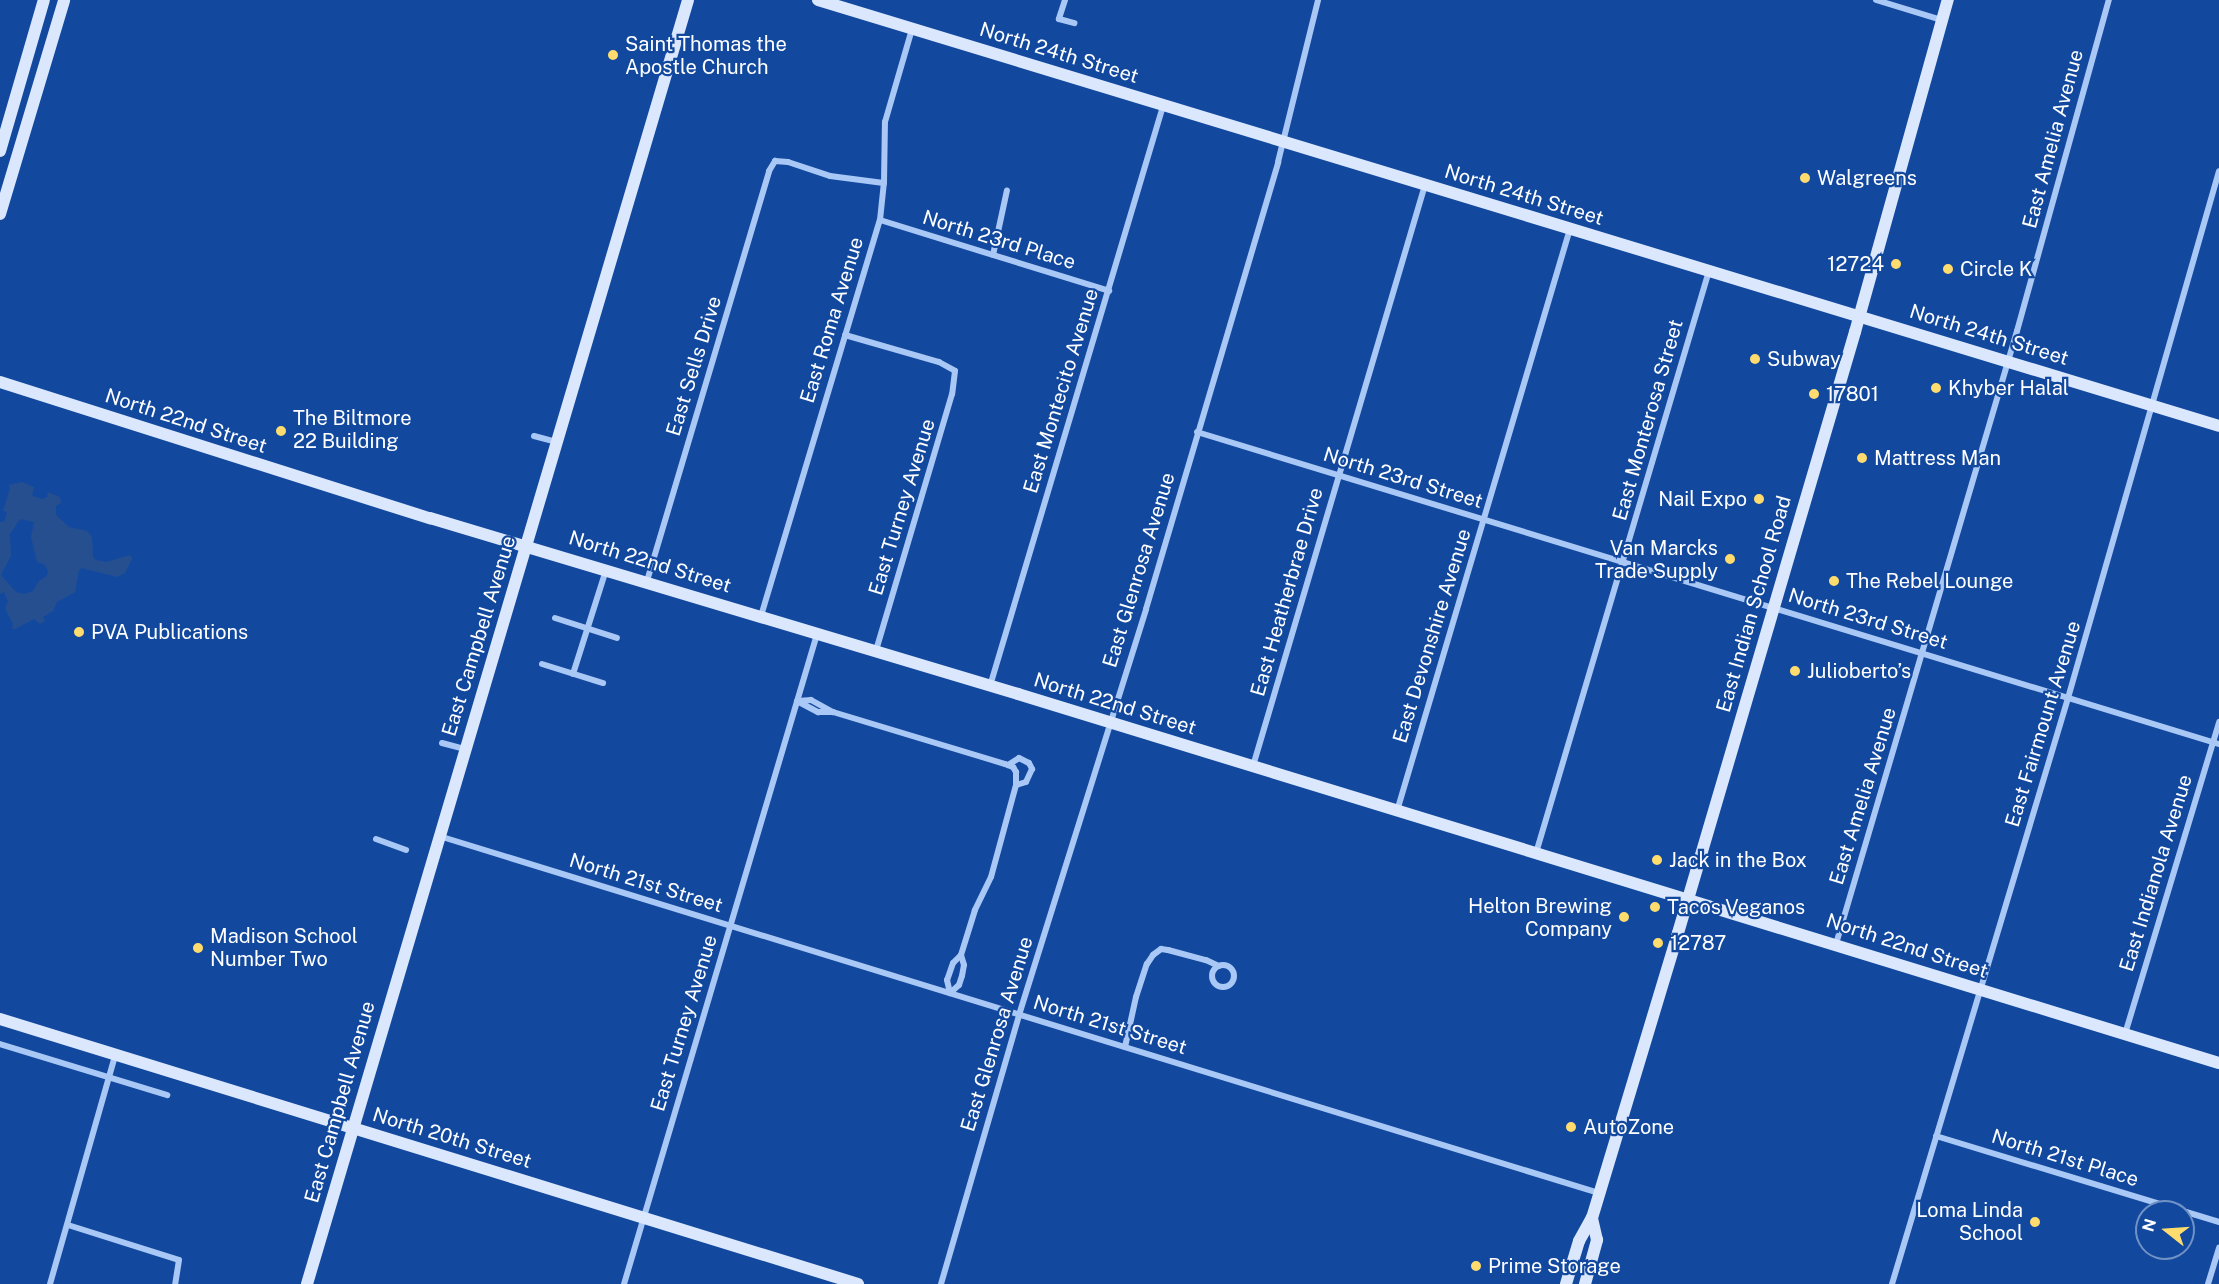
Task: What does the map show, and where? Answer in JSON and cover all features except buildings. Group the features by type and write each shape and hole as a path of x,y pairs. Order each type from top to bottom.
{"street":[{"path":"0,151 44,0"},
{"path":"0,214 64,0"},
{"name":"East Campbell Avenue","path":"307,1284 687,0"},
{"name":"North 24th Street","path":"818,0 2219,426"},
{"path":"1065,0 1059,19 1074,23"},
{"name":"East Glenrosa Avenue","path":"941,1284 1019,1015 1284,142 1287,116 1318,0"},
{"path":"1876,0 1942,20"},
{"name":"East Indian School Road","path":"1566,1284 1579,1241 1592,1218 1600,1193 1859,316 1948,0"},
{"name":"East Amelia Avenue","path":"1836,944 2008,361 2109,0"},
{"name":"East Roma Avenue","path":"761,616 880,220 884,183 885,122 912,29"},
{"name":"East Montecito Avenue","path":"990,686 1163,106"},
{"name":"East Sells Drive","path":"647,581 765,182 775,162 788,162 848,179 884,183"},
{"name":"East Fairmount Avenue","path":"1892,1284 2154,406 2219,171"},
{"name":"East Heatherbrae Drive","path":"1253,767 1425,185"},
{"path":"993,255 1007,190"},
{"name":"North 23rd Place","path":"880,220 1109,291"},
{"name":"East Devonshire Avenue","path":"1397,811 1570,229"},
{"name":"East Monterosa Street","path":"1536,853 1709,272"},
{"name":"East Turney Avenue","path":"845,336 939,362 955,371 952,394 876,651"},
{"name":"North 22nd Street","path":"0,382 324,485 647,581 1836,944 2219,1064"},
{"name":"North 23rd Street","path":"1197,432 2216,743"},
{"path":"534,436 556,442"},
{"path":"573,674 606,569"},
{"path":"555,618 617,638"},
{"name":"East Turney Avenue","path":"624,1284 817,634"},
{"path":"542,664 603,683"},
{"path":"797,701 811,700 833,712 1008,765 1016,772 1016,785 991,877 975,910 961,955 953,963 947,980 950,993 959,985 962,976 964,965 961,955"},
{"name":"East Indianola Avenue","path":"2125,1034 2216,743 2219,722"},
{"path":"442,743 465,749"},
{"path":"1008,765 1019,758 1029,763 1032,769 1026,782 1016,785"},
{"name":"North 21st Street","path":"439,836 1600,1193"},
{"path":"376,839 406,850"},
{"path":"1125,1047 1136,997 1147,964 1153,955 1161,949 1168,950 1206,960 1219,966"},
{"name":"North 20th Street","path":"0,1019 858,1284"},
{"path":"0,1044 167,1095"},
{"path":"50,1284 115,1056"},
{"name":"North 21st Place","path":"1936,1136 2219,1222"},
{"name":"East Indian School Road","path":"1585,1284 1597,1240 1592,1218"},
{"path":"68,1225 179,1260 175,1284"},
{"path":"2208,1284 2219,1248"}],"water":[{"path":"22,482 34,487 32,496 43,499 47,497 48,492 60,497 61,503 56,506 56,515 69,527 87,531 92,537 93,557 96,560 106,562 130,555 132,559 125,573 117,577 82,568 79,570 75,592 57,602 53,611 43,617 45,621 40,624 34,619 12,629 13,624 5,608 8,602 4,592 0,594 0,522 4,522 7,512 3,511 9,485","holes":["20,519 34,522 31,537 37,562 44,564 48,571 47,576 39,581 33,591 24,594 16,592 1,575 11,556 10,534"]}],"place":[{"name":"Saint Thomas the Apostle Church","path":"613,55"},
{"name":"Walgreens","path":"1805,178"},
{"name":"12724","path":"1896,264"},
{"name":"Circle K","path":"1948,269"},
{"name":"Subway","path":"1755,359"},
{"name":"Khyber Halal","path":"1936,388"},
{"name":"17801","path":"1814,394"},
{"name":"The Biltmore 22 Building","path":"281,431"},
{"name":"Mattress Man","path":"1862,458"},
{"name":"Nail Expo","path":"1759,499"},
{"name":"Van Marcks Trade Supply","path":"1730,559"},
{"name":"The Rebel Lounge","path":"1834,581"},
{"name":"PVA Publications","path":"79,632"},
{"name":"Julioberto’s","path":"1795,671"},
{"name":"Jack in the Box","path":"1657,860"},
{"name":"Tacos Veganos","path":"1655,907"},
{"name":"Helton Brewing Company","path":"1624,917"},
{"name":"12787","path":"1658,943"},
{"name":"Madison School Number Two","path":"198,948"},
{"name":"AutoZone","path":"1571,1127"},
{"name":"Loma Linda School","path":"2035,1222"},
{"name":"Prime Storage","path":"1476,1266"}]}
